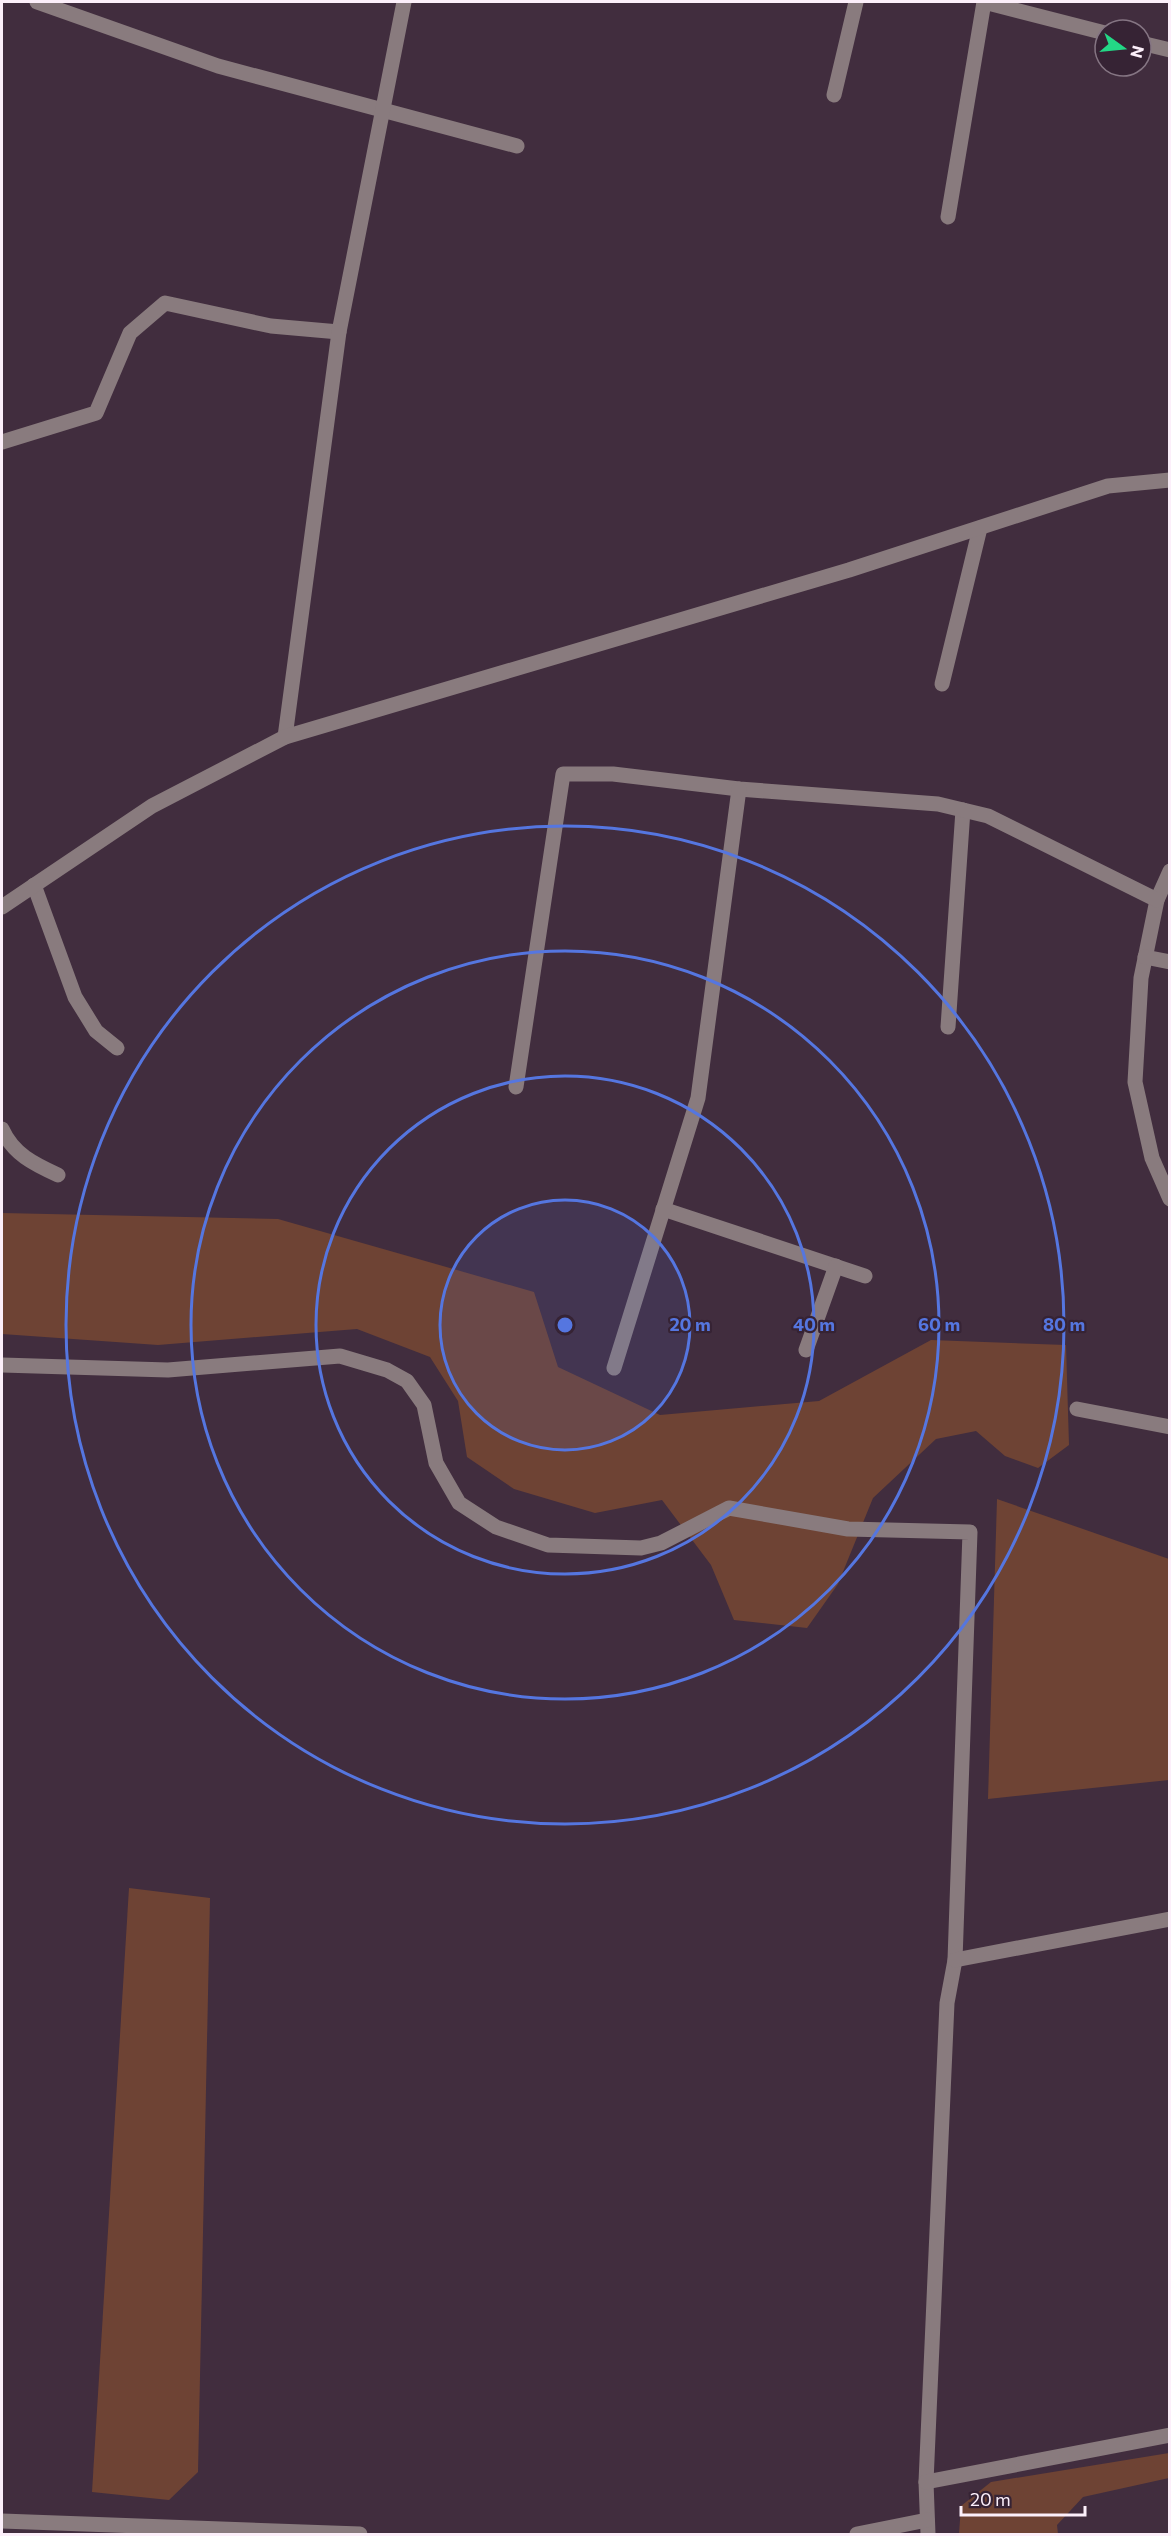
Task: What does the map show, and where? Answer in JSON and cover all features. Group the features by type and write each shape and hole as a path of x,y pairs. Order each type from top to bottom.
{"street":[{"path":"37,2 218,66 517,146"},
{"path":"285,737 339,332 404,2"},
{"path":"834,95 856,2"},
{"path":"948,217 984,2 1093,30"},
{"path":"1153,46 1170,50"},
{"path":"2,442 96,413 130,333 165,303 272,326 339,332"},
{"path":"2,907 152,806 285,737 849,570 1108,486 1170,480"},
{"path":"942,684 980,528"},
{"path":"516,1087 563,774 613,774 739,789 938,804 988,816 1157,900"},
{"path":"614,1368 698,1098 739,789"},
{"path":"948,1026 963,810"},
{"path":"1170,871 1157,900 1141,978 1135,1082 1152,1158 1170,1199"},
{"path":"34,885 75,997 96,1031 117,1048"},
{"path":"1145,957 1170,962"},
{"path":"2,1130 6,1140 26,1160 58,1176"},
{"path":"663,1209 864,1276"},
{"path":"806,1350 836,1266"},
{"path":"2,1365 168,1370 340,1356 387,1370 407,1381 424,1405 436,1463 459,1503 496,1527 548,1545 640,1548 661,1543 729,1508 848,1528 970,1532 955,1960 947,2002 926,2482 927,2527 857,2535"},
{"path":"1077,1409 1170,1427"},
{"path":"955,1960 1170,1919"},
{"path":"926,2482 1170,2435"},
{"path":"2,2521 360,2535"}],"shaded area":[{"path":"2,1213 278,1219 534,1292 558,1367 660,1415 819,1401 931,1340 1066,1345 1069,1445 1038,1468 1005,1456 976,1431 936,1439 873,1498 838,1584 807,1628 734,1620 711,1565 662,1500 595,1513 514,1489 467,1457 458,1401 430,1357 357,1329 158,1345 2,1334"},
{"path":"997,1499 1169,1559 1169,1780 988,1799"},
{"path":"129,1888 210,1898 198,2472 169,2500 92,2492"},
{"path":"1169,2453 1169,2478 1083,2497 1057,2525 1058,2534 959,2534 961,2506 991,2482"}]}
